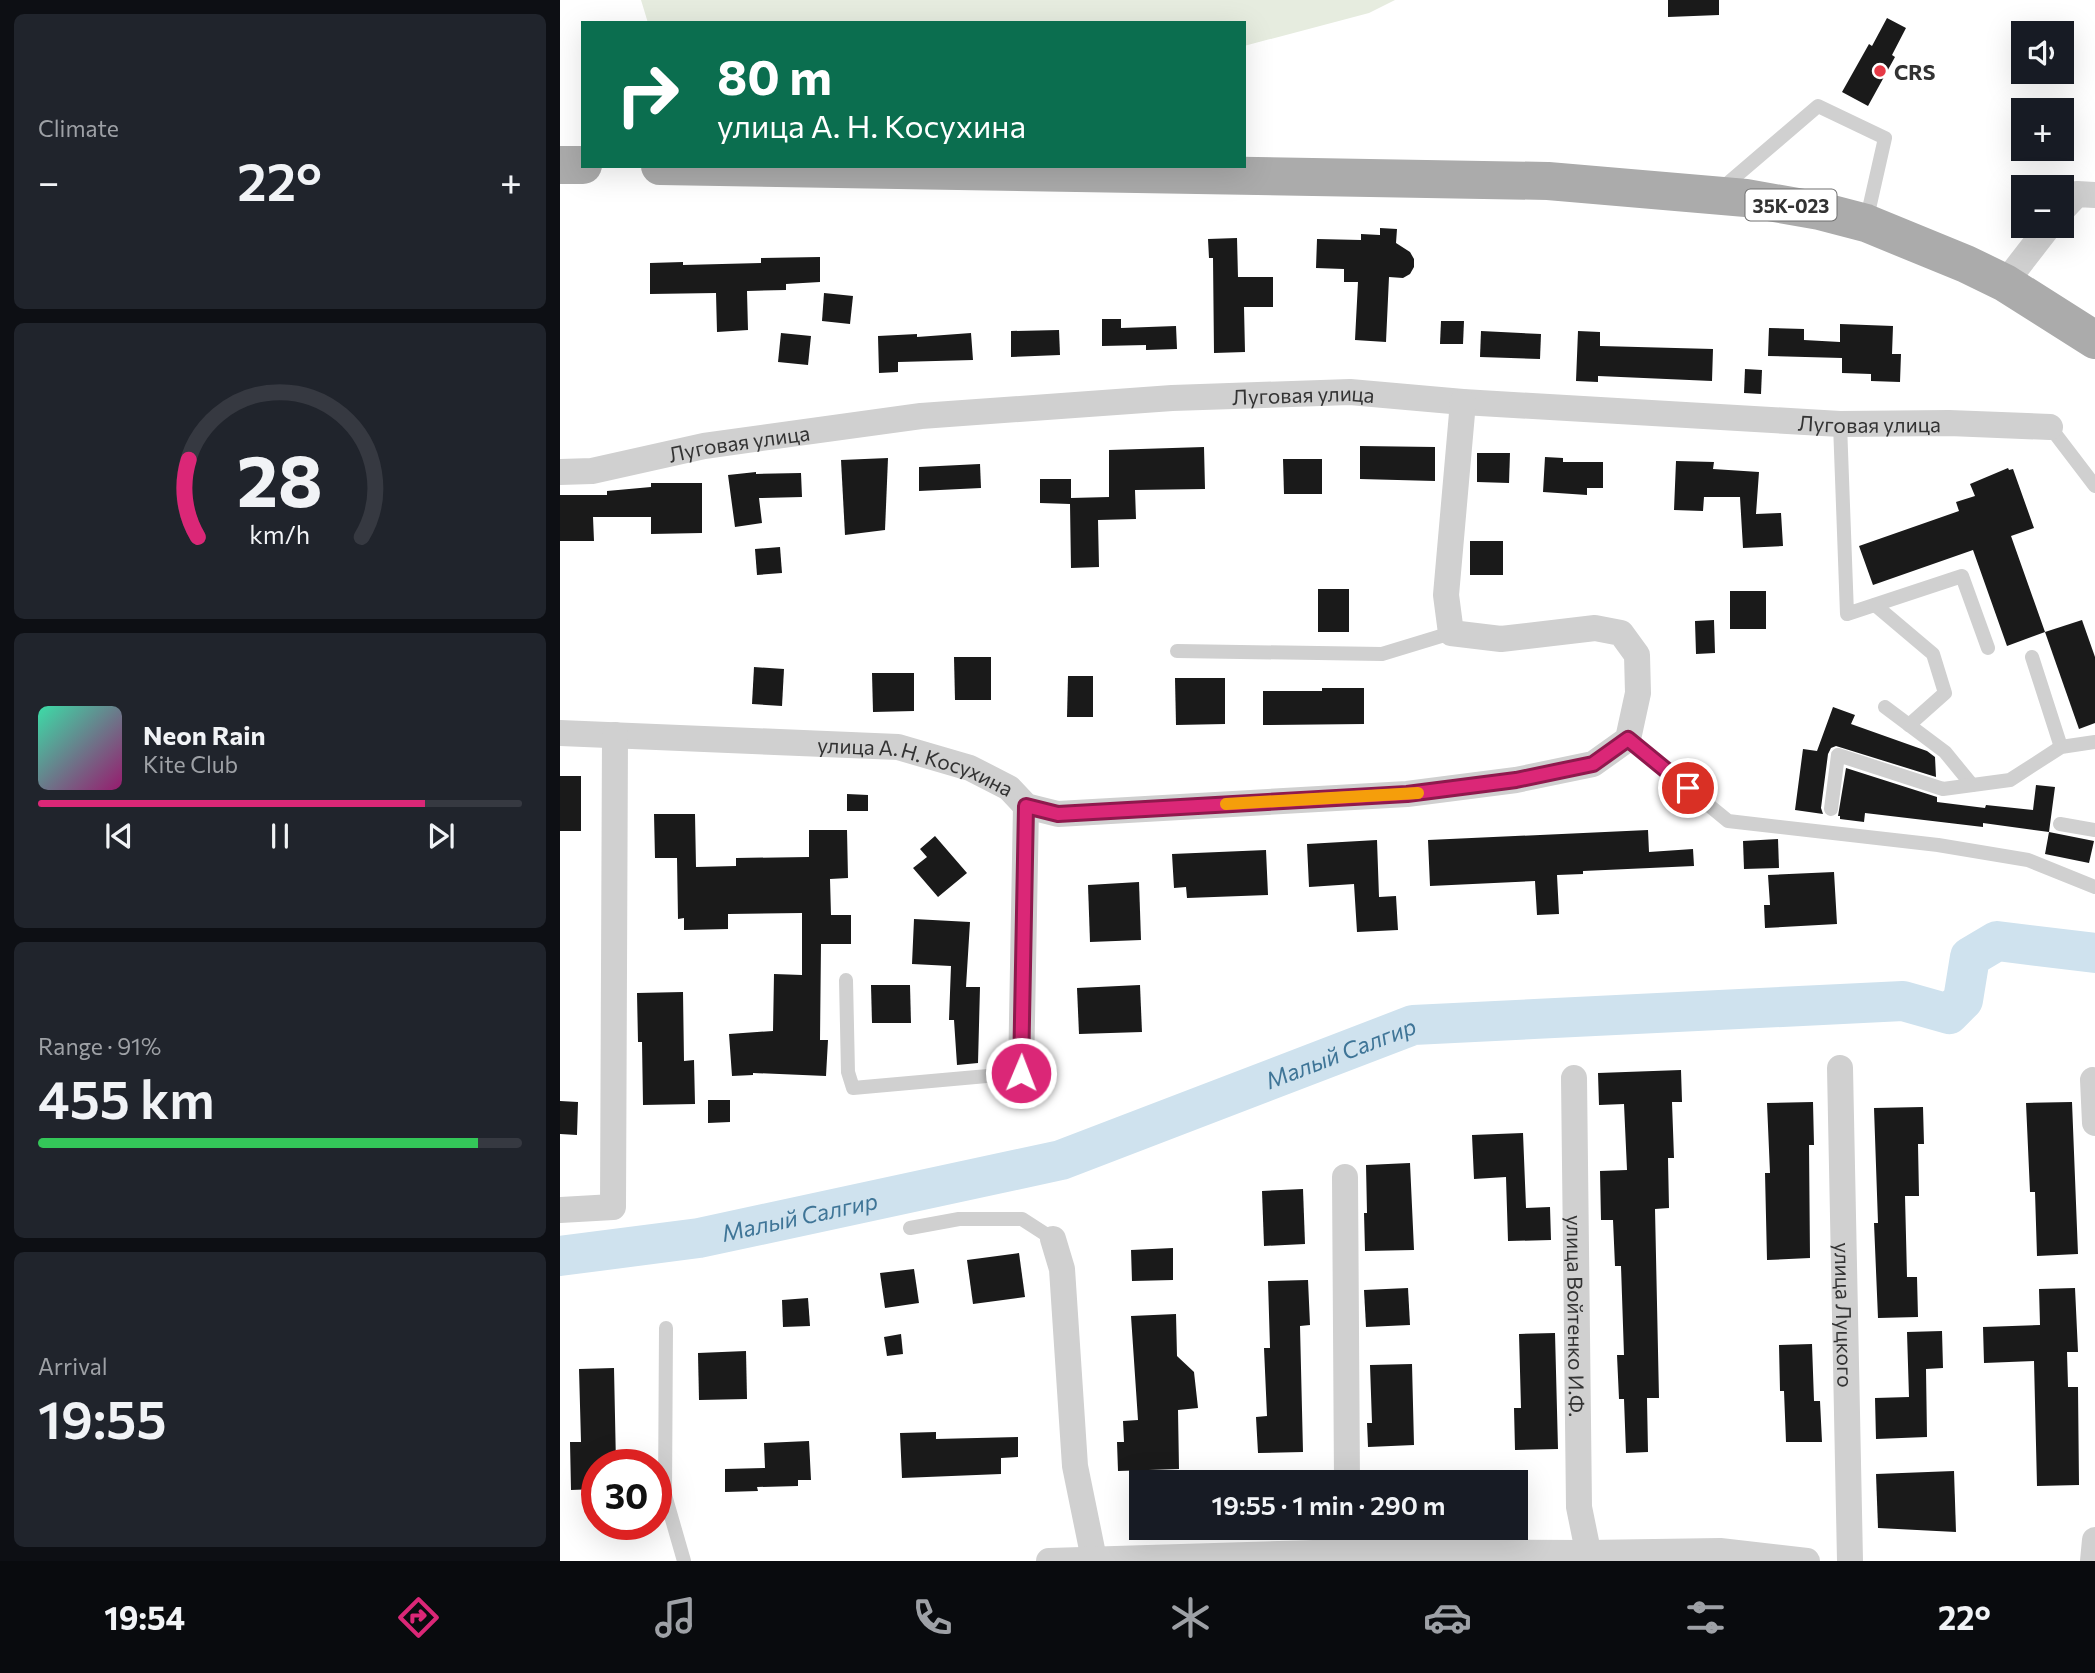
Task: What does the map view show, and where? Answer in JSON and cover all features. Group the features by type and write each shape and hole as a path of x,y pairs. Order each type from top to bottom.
{"main road":[{"path":"560,165 581,166"},
{"name":"35К-023","path":"778,168 1548,181 1787,204 1866,223 1966,264 2005,283 2095,340"}],"street":[{"path":"2074,197 2077,194 2095,195"},
{"path":"2005,283 2040,238"},
{"name":"Луговая улица","path":"560,472 592,471 704,446 921,416 1172,398 1350,392 1463,402 1840,424 2050,426"},
{"path":"1463,402 1446,595 1451,633 1501,639 1595,628 1621,633 1637,655 1638,693 1628,739"},
{"name":"улица А. Н. Косухина","path":"560,733 898,747 970,768 1009,788 1026,806 1058,814 1407,794 1516,780 1593,764 1628,739"},
{"path":"560,1210 613,1207 615,735"},
{"path":"1021,1073 1026,806"},
{"name":"улица Луцкого","path":"1840,1068 1850,1561"},
{"name":"улица Войтенко И.Ф.","path":"1574,1078 1579,1507 1590,1557"},
{"path":"2093,1080 2095,1123"},
{"path":"1345,1177 1347,1470"},
{"path":"1053,1239 1062,1269 1075,1466 1094,1559"},
{"path":"1049,1561 1348,1540 1590,1557 1719,1556 1807,1561"},
{"path":"2092,1561 2095,1540"}],"lane":[{"path":"1714,195 1818,106 1885,138 1866,223"},
{"path":"1840,424 1847,614 1962,576 1988,648"},
{"path":"2050,426 2095,486"},
{"path":"1875,605 1933,654 1945,693 1909,725"},
{"path":"1177,651 1382,653 1451,633"},
{"path":"2032,657 2061,747"},
{"path":"1885,707 1945,752 1972,785"},
{"path":"1628,739 1728,821 1938,845 2028,860 2095,887"},
{"path":"1831,809 1838,755 1943,789 2010,780 2061,747 2095,742"},
{"path":"2060,824 2095,830"},
{"path":"846,980 848,1072 853,1088 1021,1073"},
{"path":"910,1228 959,1219 1022,1219 1053,1239"},
{"path":"666,1328 666,1495 684,1561"}],"shaded area":[{"path":"641,0 1395,0 1369,13 1246,45 1246,21 647,21"}],"building":[{"path":"1668,0 1719,0 1719,15 1668,17"},
{"path":"1887,18 1906,28 1892,55 1895,57 1868,106 1842,92"},
{"path":"1380,228 1397,229 1396,243 1410,252 1414,267 1410,274 1403,278 1389,277 1386,342 1355,340 1358,282 1344,282 1344,269 1316,268 1317,239 1361,240 1361,234 1380,235"},
{"path":"1237,238 1238,277 1273,277 1273,307 1244,307 1245,352 1214,353 1213,258 1209,258 1208,239"},
{"path":"820,257 820,282 786,284 786,290 747,291 748,330 717,332 716,293 650,294 650,263 761,263 761,258"},
{"path":"824,293 853,296 850,324 822,321"},
{"path":"1102,319 1121,319 1121,328 1176,326 1177,349 1146,350 1146,345 1102,346"},
{"path":"1441,321 1464,321 1463,344 1440,344"},
{"path":"1840,324 1893,326 1892,354 1901,354 1900,382 1871,381 1871,374 1842,373 1842,358 1768,356 1769,328 1804,329 1804,340 1840,342"},
{"path":"1059,330 1060,355 1011,357 1011,331"},
{"path":"1481,331 1541,334 1540,359 1480,357"},
{"path":"1578,331 1600,332 1600,346 1713,349 1712,381 1598,376 1598,382 1576,381"},
{"path":"781,333 811,336 808,365 778,362"},
{"path":"971,333 973,360 898,362 898,372 879,373 878,336 917,334 917,337"},
{"path":"1745,369 1762,370 1761,394 1744,393"},
{"path":"1360,446 1435,447 1435,481 1360,479"},
{"path":"1204,447 1205,489 1135,490 1136,519 1098,520 1099,567 1071,568 1070,504 1040,503 1040,479 1071,479 1071,498 1109,497 1109,450"},
{"path":"1477,453 1510,453 1509,483 1477,482"},
{"path":"1545,457 1563,458 1563,462 1603,462 1603,488 1587,488 1587,495 1543,492"},
{"path":"888,458 885,530 845,535 841,460"},
{"path":"1283,459 1322,459 1322,494 1284,494"},
{"path":"1676,461 1714,462 1713,469 1759,472 1756,514 1781,513 1783,546 1743,548 1740,497 1704,497 1703,511 1674,510"},
{"path":"980,464 981,488 919,491 919,467"},
{"path":"2008,468 2013,469 2034,528 2011,536 2045,632 2007,646 1973,550 1873,585 1859,546 1959,511 1956,502 1975,496 1970,484"},
{"path":"756,472 801,473 802,497 759,498 762,523 735,527 728,475"},
{"path":"651,483 702,483 702,533 651,534 651,517 593,517 594,541 560,541 560,495 607,495 607,491 651,487"},
{"path":"1470,541 1503,541 1503,575 1470,575"},
{"path":"780,547 782,573 757,575 755,549"},
{"path":"1318,589 1349,589 1349,632 1318,632"},
{"path":"1730,591 1766,591 1766,629 1730,629"},
{"path":"1714,620 1715,653 1696,654 1695,621"},
{"path":"2082,620 2095,657 2095,723 2079,729 2045,632"},
{"path":"954,657 991,657 991,700 955,700"},
{"path":"754,667 784,669 782,706 752,704"},
{"path":"872,673 914,673 914,711 873,712"},
{"path":"1068,676 1093,676 1093,717 1067,717"},
{"path":"1175,678 1225,678 1225,724 1176,725"},
{"path":"1322,688 1364,688 1364,724 1263,725 1263,691 1322,691"},
{"path":"1833,707 1855,715 1851,724 1927,751 1935,757 1936,777 1836,746 1831,748 1828,754 1821,808 1823,814 1795,810 1803,749 1817,751"},
{"path":"1846,768 1937,797 1937,802 1985,808 1986,805 2033,810 2036,785 2055,787 2049,832 1983,823 1983,827 1865,813 1864,822 1840,819 1838,816"},
{"path":"560,776 581,776 581,831 560,831"},
{"path":"847,794 868,795 868,811 847,811"},
{"path":"654,814 695,814 696,867 736,866 736,858 809,857 809,830 847,830 848,878 830,879 831,915 851,915 851,944 821,944 820,1040 828,1040 826,1076 753,1073 732,1076 729,1034 773,1031 774,974 802,975 802,913 728,914 728,929 684,930 684,918 678,919 677,858 655,858"},
{"path":"1648,830 1649,852 1693,849 1694,866 1583,871 1583,874 1557,875 1559,914 1537,915 1535,881 1430,886 1428,840"},
{"path":"2049,832 2094,841 2089,863 2045,854"},
{"path":"935,836 967,873 938,897 913,868 927,857 920,849"},
{"path":"1778,839 1779,868 1744,869 1743,841"},
{"path":"1377,840 1379,897 1396,896 1398,930 1357,932 1354,884 1309,887 1307,844"},
{"path":"1266,850 1268,895 1187,898 1186,887 1174,888 1172,854"},
{"path":"1834,872 1837,924 1765,928 1764,905 1770,905 1768,875"},
{"path":"1139,882 1141,940 1090,942 1088,885"},
{"path":"914,919 970,922 966,987 980,987 978,1063 957,1065 954,1020 949,1020 951,966 912,964"},
{"path":"871,985 910,985 911,1023 872,1023"},
{"path":"1140,985 1142,1032 1079,1034 1077,988"},
{"path":"683,992 684,1061 694,1060 695,1104 643,1105 642,1042 638,1042 637,993"},
{"path":"1681,1070 1682,1102 1672,1102 1674,1158 1668,1158 1669,1208 1655,1209 1659,1398 1647,1398 1648,1452 1626,1453 1624,1399 1619,1399 1617,1355 1624,1355 1621,1266 1615,1266 1613,1220 1601,1220 1600,1171 1627,1170 1624,1104 1599,1105 1598,1073"},
{"path":"708,1100 730,1100 730,1122 708,1123"},
{"path":"560,1101 578,1102 577,1135 560,1134"},
{"path":"1813,1102 1814,1145 1809,1145 1810,1258 1767,1260 1765,1173 1770,1173 1767,1103"},
{"path":"2072,1102 2078,1254 2037,1256 2035,1192 2030,1192 2026,1103"},
{"path":"1923,1107 1924,1144 1918,1144 1919,1196 1905,1196 1907,1277 1917,1277 1918,1317 1878,1318 1874,1223 1878,1223 1874,1108"},
{"path":"1523,1133 1526,1208 1550,1207 1551,1240 1508,1241 1506,1177 1474,1179 1472,1135"},
{"path":"1410,1163 1414,1250 1365,1251 1366,1165"},
{"path":"1303,1189 1305,1244 1264,1246 1262,1191"},
{"path":"1173,1248 1173,1280 1132,1281 1131,1250"},
{"path":"1019,1253 1025,1297 973,1304 967,1260"},
{"path":"914,1269 919,1303 885,1308 880,1273"},
{"path":"1308,1280 1310,1325 1300,1326 1303,1452 1258,1453 1256,1417 1267,1416 1264,1348 1270,1348 1268,1281"},
{"path":"1408,1288 1410,1325 1366,1327 1364,1290"},
{"path":"2075,1288 2078,1352 2067,1352 2068,1387 2078,1387 2079,1485 2037,1486 2034,1361 1984,1363 1983,1327 2040,1325 2039,1289"},
{"path":"808,1298 810,1326 783,1327 782,1300"},
{"path":"1176,1314 1177,1356 1194,1372 1198,1408 1178,1410 1179,1469 1118,1471 1117,1442 1124,1442 1123,1421 1138,1420 1131,1316"},
{"path":"1942,1331 1943,1368 1926,1369 1927,1437 1876,1439 1875,1398 1909,1397 1907,1332"},
{"path":"1555,1333 1558,1449 1515,1450 1514,1408 1521,1408 1519,1334"},
{"path":"901,1334 903,1354 887,1356 884,1337"},
{"path":"1812,1344 1814,1401 1820,1401 1822,1442 1786,1442 1784,1391 1780,1391 1779,1345"},
{"path":"746,1351 747,1399 699,1400 698,1353"},
{"path":"1412,1364 1414,1445 1368,1447 1367,1423 1372,1423 1370,1365"},
{"path":"614,1368 616,1449 581,1449 581,1490 571,1490 570,1442 581,1442 579,1369"},
{"path":"936,1432 936,1439 1018,1437 1018,1457 1001,1458 1001,1474 902,1478 900,1433"},
{"path":"809,1441 811,1480 798,1480 798,1486 757,1487 758,1491 725,1492 725,1469 765,1468 764,1443"},
{"path":"1954,1471 1956,1532 1878,1528 1876,1474"}],"waterway":[{"name":"Малый Салгир","path":"560,1256 699,1238 1061,1160 1413,1025 1903,1001 1949,1014 1963,1000 1970,957 1997,941 2095,953"}],"slow traffic":[{"path":"1226,804 1418,793"}],"place":[{"name":"CRS","path":"1880,71"}],"route":[{"path":"1021,1073 1026,806 1058,814 1407,794 1516,780 1593,764 1628,739 1688,788"}]}
